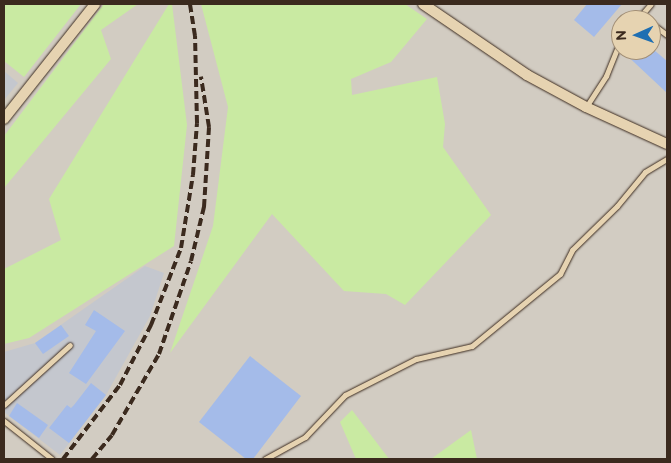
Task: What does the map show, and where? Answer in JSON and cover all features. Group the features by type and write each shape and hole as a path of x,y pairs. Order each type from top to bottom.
{"street":[{"path":"4,119 95,4"},
{"path":"423,4 527,75 586,107 667,144"}],"lane":[{"path":"586,107 606,76 612,60"},
{"path":"265,459 305,436 345,395 416,359 472,346 525,300 560,274 572,250 617,206 645,172 667,158"},
{"path":"4,405 70,345"},
{"path":"4,421 52,459"}],"shaded area":[{"path":"4,71 18,83 4,100"},
{"path":"145,266 164,273 150,316 106,395 60,455 4,412 4,352 35,343"}],"green space":[{"path":"4,4 81,4 24,77 4,61"},
{"path":"104,4 138,4 101,30 111,59 4,188 4,136"},
{"path":"169,4 172,4 187,125 174,246 29,338 4,344 4,269 61,240 49,199"},
{"path":"201,4 405,4 427,19 391,62 351,79 352,95 437,77 445,124 443,147 491,215 405,305 386,294 344,291 272,214 170,353 213,226 228,107"},
{"path":"352,410 389,459 356,459 340,422"},
{"path":"471,430 477,459 431,459"}],"building":[{"path":"587,4 622,4 617,10 611,10 611,17 594,37 574,20"},
{"path":"661,56 667,61 667,93 632,60 661,60"},
{"path":"94,310 125,331 86,384 69,373 96,331 85,325"},
{"path":"61,325 69,336 43,354 35,343"},
{"path":"250,356 301,396 253,459 246,459 199,422"},
{"path":"91,383 106,395 69,443 49,428 67,405 71,408 74,405"},
{"path":"17,403 48,425 39,438 9,416"}],"railway":[{"path":"63,459 120,385 151,325 181,248 193,175 197,123 195,36 190,4"},
{"path":"92,459 112,435 159,354 191,261 204,207 209,127 201,77"}]}
